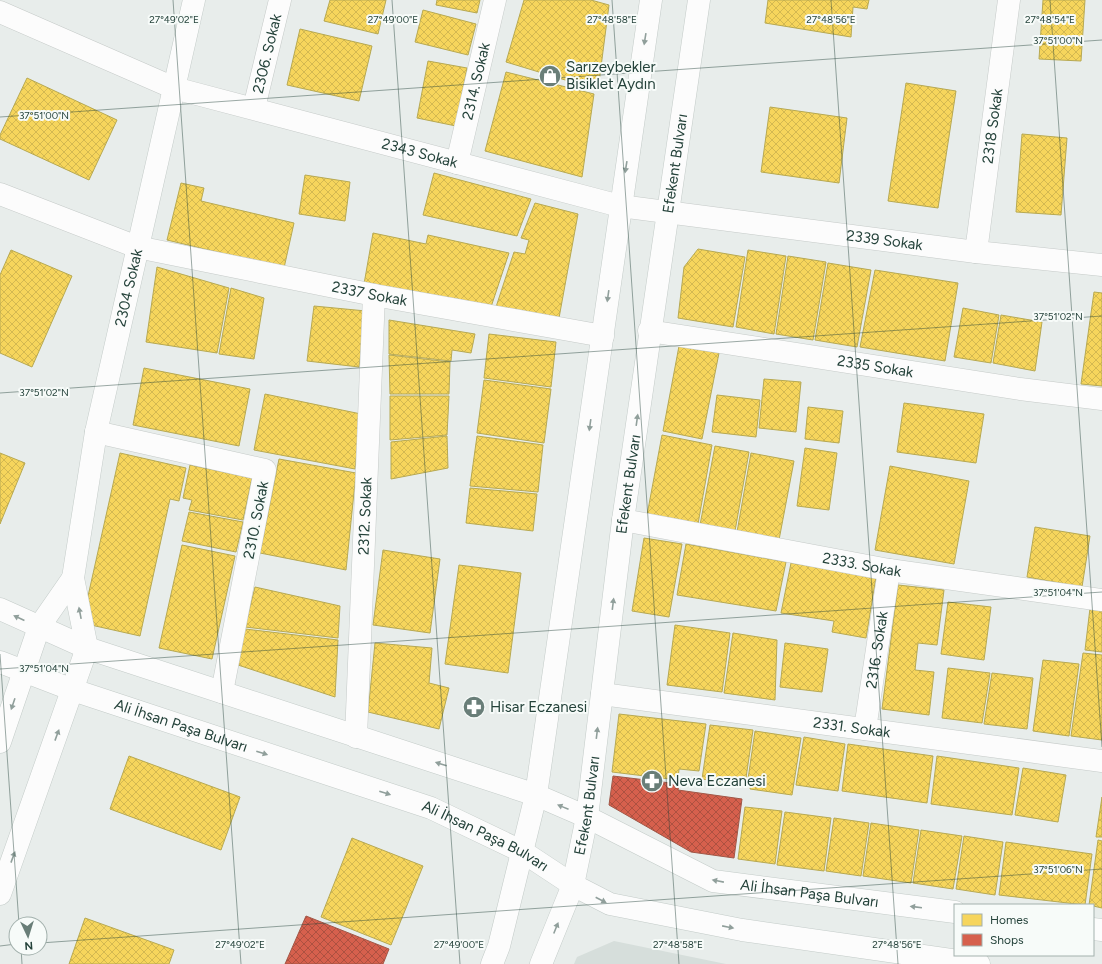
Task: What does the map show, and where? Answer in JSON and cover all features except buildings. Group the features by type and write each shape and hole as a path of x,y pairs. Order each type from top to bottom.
{"street":[{"name":"2304 Sokak","path":"74,578 96,432 194,0"},
{"name":"2306. Sokak","path":"254,108 280,0"},
{"name":"2314. Sokak","path":"457,163 495,0"},
{"path":"492,964 499,946 536,795 651,0"},
{"name":"Efekent Bulvarı","path":"542,964 573,885 587,817 623,520 697,0"},
{"name":"2318 Sokak","path":"976,252 1009,0"},
{"name":"2343 Sokak","path":"0,12 174,88 620,206 667,211"},
{"name":"2337 Sokak","path":"0,194 137,247 374,295 603,336"},
{"name":"2339 Sokak","path":"667,211 976,252 1102,265"},
{"name":"2312. Sokak","path":"356,737 374,295"},
{"name":"2335 Sokak","path":"649,331 1020,390 1102,399"},
{"name":"2310. Sokak","path":"96,432 265,470 222,692"},
{"name":"2333. Sokak","path":"623,520 889,570 1102,600"},
{"name":"2316. Sokak","path":"864,729 889,570"},
{"path":"0,742 39,627 74,578"},
{"path":"0,894 87,648 74,578"},
{"name":"Ali İhsan Paşa Bulvarı","path":"0,609 87,648 536,795 587,817 713,881 954,912"},
{"name":"Ali İhsan Paşa Bulvarı","path":"0,662 73,690 432,808 522,852 573,885 610,904 742,930 979,964"},
{"name":"2331. Sokak","path":"602,694 1102,762"}],"shaded area":[{"path":"614,941 726,964 574,964 577,957"}],"place":[{"name":"Sarızeybekler Bisiklet Aydın","path":"550,76"},
{"name":"Hisar Eczanesi","path":"474,707"},
{"name":"Neva Eczanesi","path":"652,781"}]}
